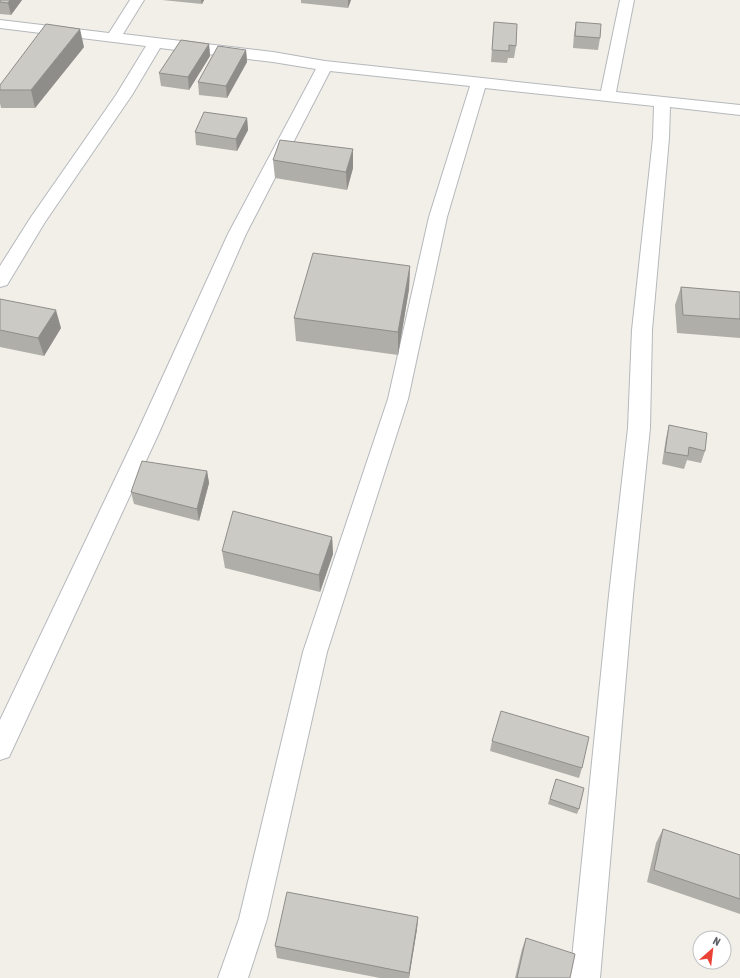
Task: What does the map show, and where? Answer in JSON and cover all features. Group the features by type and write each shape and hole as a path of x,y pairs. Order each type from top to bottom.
{"street":[{"path":"114,37 137,0"},
{"path":"608,95 627,0"},
{"path":"0,24 273,57 325,66 740,110"},
{"path":"0,281 37,221 124,95 155,43"},
{"path":"0,748 147,434 237,234 325,66"},
{"path":"233,978 253,919 315,652 398,399 438,217 479,83"},
{"path":"585,978 620,603 639,428 642,330 661,138 662,101"}],"building":[{"path":"0,0 10,0 8,3 0,2"},
{"path":"494,22 517,24 516,46 509,45 509,51 492,50"},
{"path":"576,22 601,24 600,38 575,36"},
{"path":"46,24 80,29 31,90 0,90 0,85"},
{"path":"181,40 209,44 188,77 159,73"},
{"path":"218,46 246,50 226,86 198,82"},
{"path":"204,112 247,118 236,139 195,132"},
{"path":"280,140 353,149 346,172 273,160"},
{"path":"313,253 410,266 398,332 294,318"},
{"path":"681,287 740,292 740,319 683,315"},
{"path":"0,299 56,310 38,338 0,330"},
{"path":"669,425 707,433 705,451 689,447 688,456 665,452"},
{"path":"142,461 207,471 197,509 131,492"},
{"path":"233,511 332,537 319,575 222,551"},
{"path":"501,711 589,737 582,768 492,741"},
{"path":"556,779 584,788 579,809 550,799"},
{"path":"663,829 740,855 740,899 654,870"},
{"path":"287,892 418,917 409,973 275,946"},
{"path":"526,938 575,954 570,978 517,978"}]}
